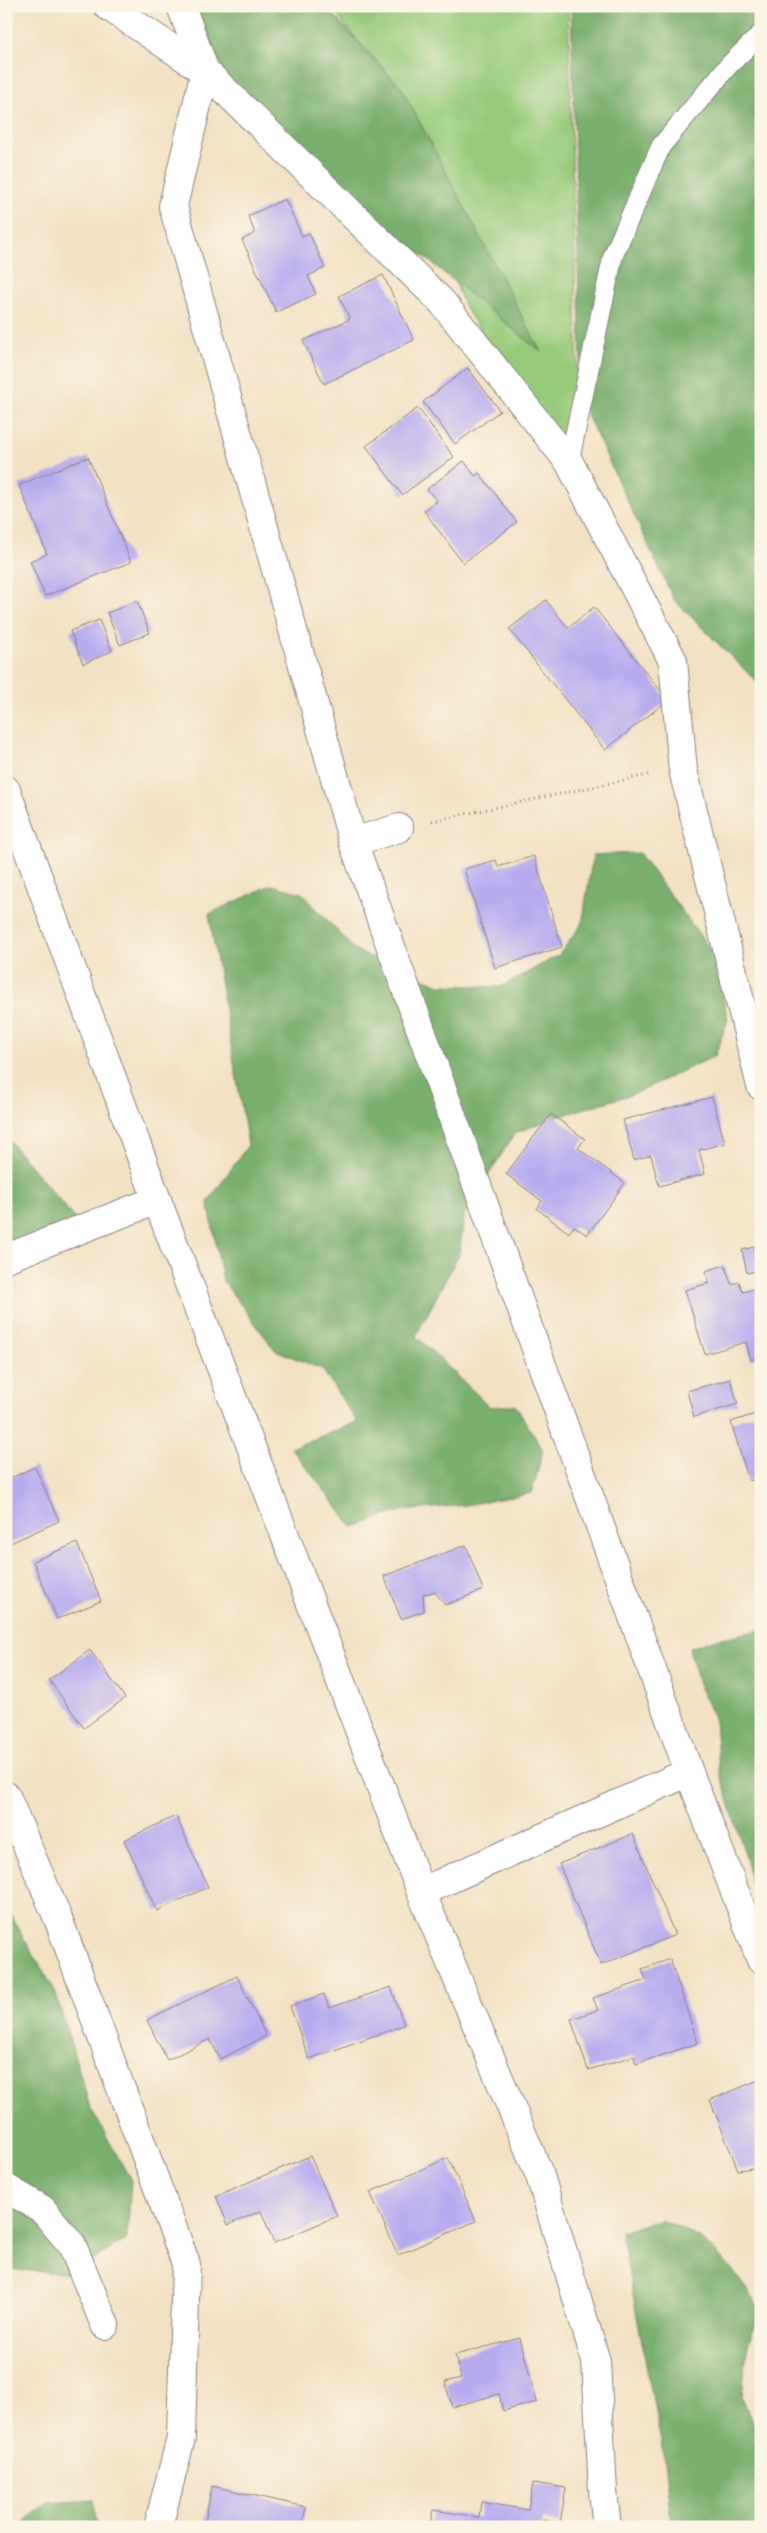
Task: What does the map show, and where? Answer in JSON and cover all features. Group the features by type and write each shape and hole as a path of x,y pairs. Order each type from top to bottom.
{"street":[{"path":"108,6 204,71 442,302 569,462 673,660 683,770 761,1086"},
{"path":"181,6 204,71 173,206 353,842 689,1772 761,1960"},
{"path":"6,790 158,1200 421,1892 540,2176 596,2361 603,2491 607,2527"},
{"path":"353,842 399,828"},
{"path":"6,1258 158,1200"},
{"path":"421,1892 689,1772"},
{"path":"6,1796 60,1921 186,2264 181,2438 158,2527"},
{"path":"6,2188 42,2209 72,2245 105,2325"}],"lane":[{"path":"569,462 613,256 661,146 728,66 761,34"}],"path":[{"path":"399,828 631,778"}],"green space":[{"path":"188,6 325,6 401,87 541,352 248,113"},
{"path":"330,6 568,6 579,418 555,443 465,307 362,46"},
{"path":"571,6 761,6 761,686 674,600 582,404"},
{"path":"639,853 713,953 728,1019 715,1056 633,1094 556,1117 515,1133 465,1212 459,1254 416,1336 490,1407 515,1405 543,1450 532,1493 466,1505 401,1511 353,1527 291,1448 357,1422 322,1369 275,1350 223,1281 208,1202 248,1145 209,914 271,885 302,893 356,951 440,985 501,987 559,955 582,924 593,855"},
{"path":"6,1137 83,1228 6,1260"},
{"path":"761,1630 761,1938 747,1861 719,1770 715,1721 700,1688 689,1648 717,1639"},
{"path":"6,1899 13,1920 55,1991 90,2107 131,2180 127,2239 71,2274 6,2269"},
{"path":"661,2219 700,2238 731,2268 760,2308 747,2348 742,2396 761,2447 761,2527 672,2527 663,2453 621,2232"},
{"path":"94,2500 97,2527 21,2527 46,2503"}],"building":[{"path":"285,199 302,236 309,233 325,268 308,276 316,294 276,312 242,240 255,233 248,216"},
{"path":"383,275 414,340 324,384 303,341 350,319 339,296"},
{"path":"468,368 500,411 455,444 423,402"},
{"path":"418,408 454,457 402,495 366,446"},
{"path":"88,457 131,562 45,596 30,561 47,554 19,485"},
{"path":"464,461 475,476 479,473 517,522 463,563 424,511 437,501 427,489"},
{"path":"546,600 568,628 594,607 668,700 605,750 509,629"},
{"path":"137,601 150,633 120,645 107,613"},
{"path":"99,620 112,651 83,664 70,631"},
{"path":"534,856 562,947 495,968 464,869 496,860 498,867"},
{"path":"712,1097 725,1143 699,1150 705,1174 659,1186 651,1155 634,1160 623,1120"},
{"path":"551,1114 585,1139 578,1148 625,1183 587,1235 574,1226 569,1233 537,1209 542,1201 506,1174"},
{"path":"761,1245 761,1270 747,1273 742,1250"},
{"path":"725,1265 731,1284 739,1282 743,1292 761,1287 761,1357 751,1360 746,1342 705,1354 685,1290 709,1283 706,1271"},
{"path":"730,1379 738,1404 694,1417 687,1391"},
{"path":"761,1412 761,1478 749,1481 731,1422"},
{"path":"35,1467 59,1521 6,1545 6,1480"},
{"path":"77,1543 101,1601 57,1619 33,1561"},
{"path":"466,1545 483,1590 445,1605 435,1592 423,1594 424,1611 401,1619 384,1576"},
{"path":"90,1650 125,1698 84,1728 49,1680"},
{"path":"176,1816 208,1887 157,1911 124,1840"},
{"path":"633,1834 675,1935 601,1965 559,1864"},
{"path":"670,1959 698,2043 636,2064 634,2056 588,2070 571,2019 598,2010 593,1998 646,1980 642,1969"},
{"path":"237,1976 266,2036 220,2059 210,2039 167,2060 147,2020"},
{"path":"391,1987 404,2025 309,2059 290,2006 324,1994 329,2008"},
{"path":"761,2079 761,2167 738,2170 710,2100"},
{"path":"310,2156 337,2216 274,2243 261,2211 228,2225 216,2196"},
{"path":"448,2158 476,2221 398,2255 370,2192"},
{"path":"520,2338 537,2402 503,2411 499,2394 452,2407 445,2382 461,2378 455,2355"},
{"path":"533,2483 566,2488 560,2523 543,2520 542,2527 403,2527 403,2521 430,2525 433,2510 479,2517 481,2502 528,2510"},
{"path":"212,2486 306,2507 302,2527 204,2527"}]}
